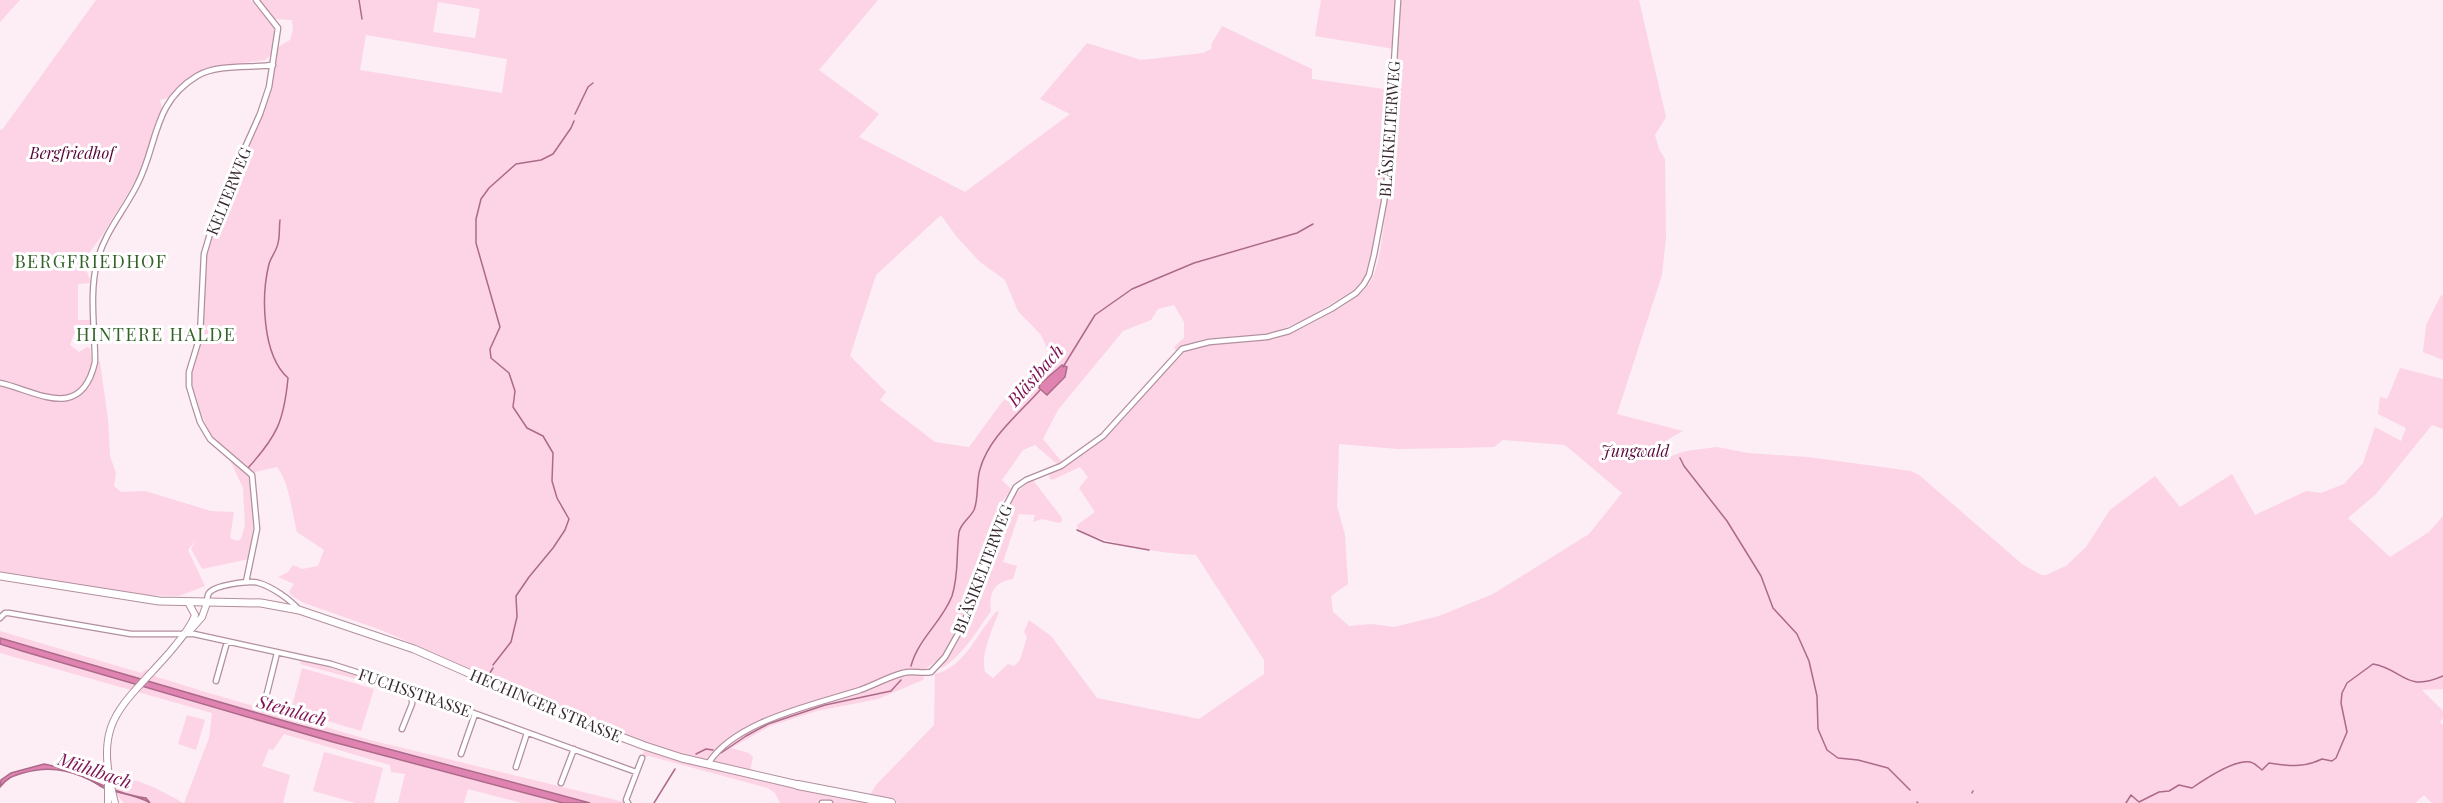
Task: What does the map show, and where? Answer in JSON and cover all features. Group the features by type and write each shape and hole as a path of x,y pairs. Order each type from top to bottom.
{"highway":[{"path":"798,786 875,803"},
{"path":"798,786 891,803"}],"main road":[{"name":"HECHINGER STRASSE","path":"0,576 141,598 207,603 272,604 299,610 414,649 626,740 708,765 798,786"}],"street":[{"name":"KELTERWEG","path":"246,582 257,529 252,475 210,439 194,404 189,386 189,372 200,336 204,254 217,210 260,114 273,65 278,28 256,0"},
{"name":"BLÄSIKELTERWEG","path":"708,765 712,758 738,736 769,719 862,689 906,672 931,672 945,657 963,625 978,588 1001,515 1016,487 1026,480 1061,466 1103,436 1123,417 1175,354 1190,346 1209,342 1267,338 1288,331 1356,293 1370,275 1384,202 1390,154 1398,0"},
{"path":"0,383 41,397 58,399 77,393 88,380 95,362 96,263 113,222 139,182 165,106 184,86 206,72 273,65"},
{"path":"111,803 106,752 112,722 132,693 202,616 210,591 246,582"},
{"name":"HECHINGER STRASSE","path":"246,582 258,583 276,592 299,610"},
{"path":"272,604 276,592"},
{"path":"188,602 195,615 193,621"},
{"path":"186,634 207,603"},
{"name":"FUCHSSTRASSE","path":"0,618 5,613 9,613 131,634 186,634 331,664 412,690 636,772"},
{"path":"216,681 227,642"},
{"path":"266,697 277,653"},
{"path":"402,729 412,704 412,690"},
{"path":"461,754 475,714"},
{"path":"516,767 527,733"},
{"path":"561,783 574,749"},
{"path":"628,803 626,800 642,758"},
{"path":"822,803 830,803"}],"green space":[{"path":"0,0 20,0 0,22"},
{"name":"Bergfriedhof","path":"96,0 250,0 265,15 275,30 272,52 265,60 203,69 168,98 160,100 162,108 136,180 103,234 90,252 85,254 84,270 91,283 78,284 78,320 91,320 93,343 88,343 84,337 79,335 76,328 70,345 79,352 87,347 90,348 90,371 83,384 74,392 64,396 54,396 0,379 0,129 2,130"},
{"name":"Jungwald","path":"259,0 878,0 819,70 879,114 859,137 965,192 1070,114 1040,99 1087,43 1141,60 1203,53 1211,49 1222,26 1312,69 1312,79 1391,90 1394,49 1315,36 1321,0 1639,0 1666,117 1655,135 1665,159 1666,238 1662,275 1617,414 1683,431 1665,441 1671,456 1686,451 1717,447 1748,453 1808,457 1911,471 1919,475 2022,564 2041,575 2046,575 2066,566 2086,547 2110,510 2155,476 2180,507 2232,474 2255,515 2306,491 2321,493 2344,484 2363,463 2375,427 2401,441 2406,428 2378,414 2380,397 2387,399 2400,368 2443,379 2443,429 2432,425 2376,494 2348,518 2390,557 2429,532 2443,516 2443,689 2422,690 2443,711 2443,718 2440,722 2443,725 2443,803 2432,803 2424,795 2415,803 900,803 869,797 876,785 934,725 935,674 955,664 970,648 989,620 999,611 984,657 985,672 993,678 1008,664 1014,666 1020,660 1027,637 1024,632 1029,620 1051,636 1097,698 1199,719 1264,674 1264,660 1196,555 1136,548 1078,531 1077,525 1095,512 1079,488 1088,477 1080,467 1052,480 1049,478 1050,473 1081,455 1110,433 1165,367 1188,348 1205,343 1257,341 1288,334 1339,308 1366,288 1375,272 1380,249 1389,173 1393,160 1388,153 1383,201 1369,265 1364,280 1357,288 1306,319 1272,333 1203,339 1176,351 1174,347 1184,338 1184,322 1174,305 1158,309 1151,320 1123,331 1058,410 1043,439 1062,462 1057,464 1035,445 1023,450 1002,480 1011,489 1002,502 969,605 942,657 925,669 923,680 878,699 817,711 770,726 731,748 749,753 753,757 750,772 715,767 748,778 868,803 780,803 775,793 768,788 649,756 642,758 645,746 703,763 596,723 381,630 304,603 289,592 294,584 278,577 288,572 293,565 302,569 318,566 324,550 297,532 287,489 277,467 251,473 212,438 191,386 191,372 202,336 206,254 219,211 262,114 278,47 290,40 293,30 292,20 275,19","holes":["438,2 480,9 475,38 433,32","366,35 507,59 502,93 360,70","941,215 956,236 980,262 1005,280 1018,311 1041,335 1053,361 1002,402 969,447 935,442 880,400 886,392 850,356 876,275","1067,367 1065,377 1060,382 1049,377 1057,368","1503,440 1565,445 1622,493 1589,534 1493,594 1439,616 1394,627 1372,624 1349,626 1333,612 1331,596 1348,584 1345,535 1337,506 1339,444 1398,449 1494,447"]},
{"path":"2441,295 2443,296 2443,360 2423,352 2426,325"},
{"path":"100,362 108,419 110,456 116,473 114,486 121,492 145,491 211,511 234,512 230,538 237,541 241,539 245,525 243,488 230,460 250,477 253,518 249,559 202,569 191,549 196,540 188,550 205,586 179,596 142,595 0,572 0,386 48,400 68,398 86,387"},
{"path":"1033,480 1062,521 1059,523 1042,519 1033,522 1035,515 1019,514 1003,562 1017,566 1013,579 997,585 992,593 991,611 975,635 957,656 942,668 939,667 962,635 970,617 1003,516 1021,489"},
{"path":"0,631 141,673 147,669 157,677 370,740 628,803 522,803 468,789 464,803 398,803 405,774 391,772 390,765 284,734 273,750 269,749 262,766 290,775 283,803 184,803 209,738 212,713 0,653"},
{"path":"301,660 383,682 382,686 300,664"},
{"path":"302,668 374,689 361,731 291,710"},
{"path":"187,715 205,720 196,750 178,744"},
{"path":"324,752 383,768 374,803 356,803 313,791"},
{"path":"108,776 137,781 183,803 124,803 115,793"}],"shaded area":[{"name":"Bläsibach","path":"1062,365 1067,367 1065,377 1047,395 1039,388 1040,384"},
{"path":"0,638 295,724 590,803 563,803 333,742 22,651 0,644"},
{"path":"44,764 58,767 71,772 120,792 146,798 150,803 106,789 73,773 57,770 19,774 7,779 0,787 1,780 11,773"}],"waterway":[{"path":"359,0 362,19"},
{"path":"575,114 588,87 593,83"},
{"path":"493,665 511,642 517,617 516,596 553,548 565,530 569,519 557,498 552,481 553,453 543,436 527,428 513,407 515,391 509,373 491,358 490,349 500,327 476,243 476,219 481,199 489,188 516,164 541,160 553,154 574,121"},
{"path":"248,468 266,446 277,427 284,406 288,378 279,368 268,340 265,308 266,277 277,246 280,220"},
{"name":"Bläsibach","path":"1063,367 1095,315 1132,289 1194,263 1297,233 1313,224"},
{"name":"Bläsibach","path":"911,666 919,647 952,596 959,532 974,510 984,457 997,436 1040,390"},
{"path":"1680,458 1727,521 1761,576 1773,608 1797,634 1809,661 1817,696 1818,729 1827,750 1838,758 1858,760 1888,768 1910,790"},
{"path":"1077,530 1104,542 1149,550"},
{"path":"2126,803 2131,795 2139,802 2179,785 2192,788 2220,771 2244,762 2255,764 2262,770 2269,763 2296,766 2322,759 2332,761 2336,758 2347,732 2341,703 2342,693 2347,683 2373,664 2412,681 2430,681 2443,676"},
{"path":"488,676 493,668"},
{"name":"Bläsibach","path":"721,753 768,724 825,705 891,691 901,680"},
{"name":"Bläsibach","path":"696,754 706,749 713,750"},
{"name":"Bläsibach","path":"654,803 675,769"}],"district":[{"name":"BERGFRIEDHOF","path":"91,261"},
{"name":"HINTERE HALDE","path":"156,334"}],"water label":[{"name":"Steinlach","path":"292,710"},
{"name":"Mühlbach","path":"95,770"}]}
